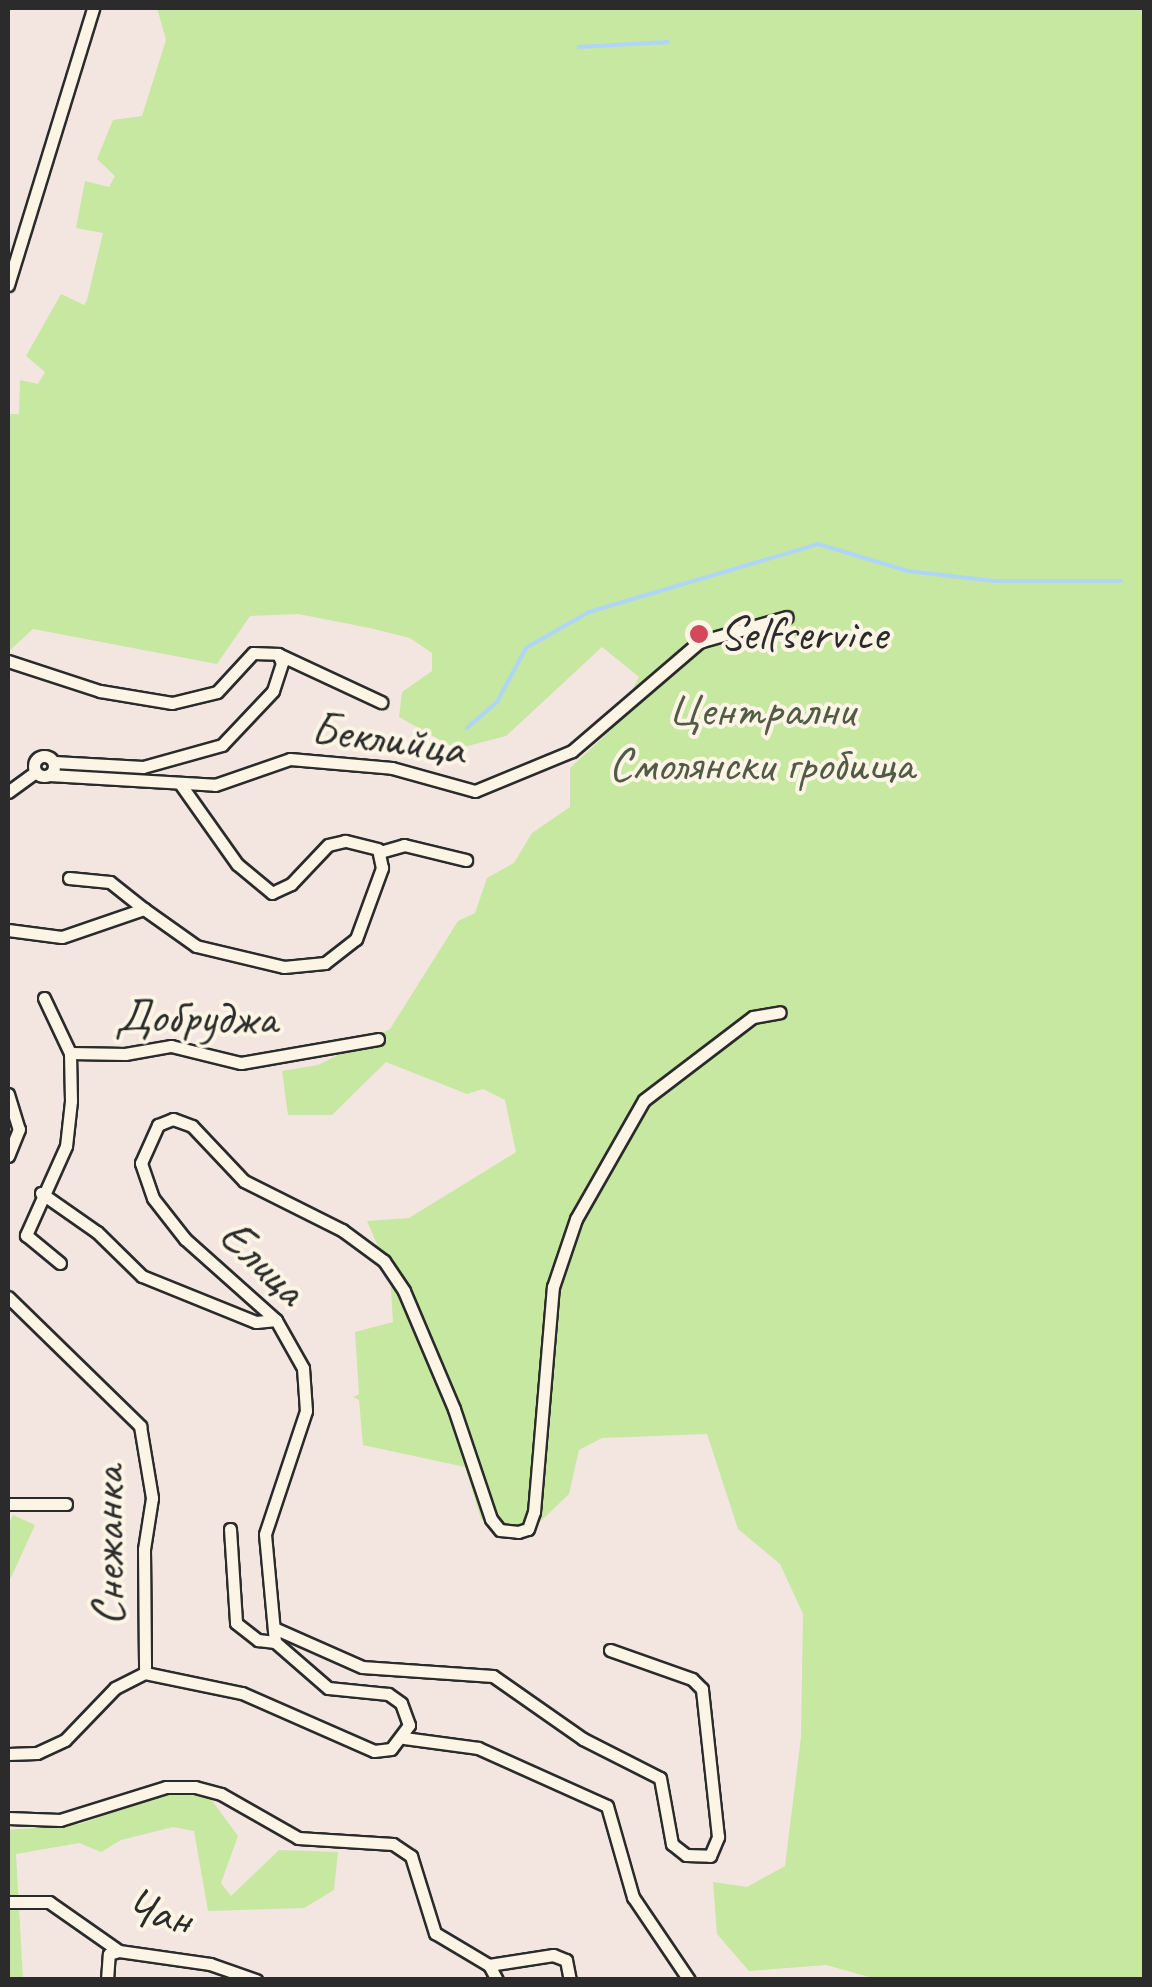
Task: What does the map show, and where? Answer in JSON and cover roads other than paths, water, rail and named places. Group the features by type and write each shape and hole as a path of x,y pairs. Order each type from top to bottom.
{"street":[{"path":"8,284 93,8"},
{"name":"Беклийца","path":"52,769 180,785 230,783 290,759 392,768 456,790 494,786 572,752 699,642 787,617"},
{"path":"8,661 100,691 186,703 217,692 253,653 278,654 381,702"},
{"path":"8,792 36,772 143,767 222,745 283,676 278,654"},
{"path":"36,772 42,756 52,769"},
{"path":"180,785 237,864 272,892 291,884 328,845 362,843 380,852 404,846 466,860"},
{"path":"68,878 110,882 166,930 226,956 284,968 325,962 356,939 371,912 382,868 380,852"},
{"path":"8,930 62,937 144,909"},
{"name":"Добруджа","path":"44,998 70,1053 66,1146 41,1193 26,1235 60,1262"},
{"name":"Елица","path":"276,1642 265,1534 299,1439 307,1389 296,1349 276,1320 185,1239 153,1198 142,1154 164,1121 192,1126 244,1181 342,1230 384,1261 438,1372 495,1526 528,1529 535,1495 553,1286 576,1219 644,1100 754,1017 780,1012"},
{"name":"Добруджа","path":"70,1053 125,1054 171,1046 241,1063 378,1038"},
{"path":"8,1094 19,1129 8,1156"},
{"path":"41,1193 97,1232 142,1276 256,1322 276,1320"},
{"name":"Снежанка","path":"8,1296 140,1426 152,1498 144,1549 145,1673"},
{"path":"8,1504 66,1504"},
{"path":"8,1754 37,1754 65,1740 116,1688 145,1673 242,1693 353,1747 391,1748 404,1738 410,1724 401,1704 388,1694 328,1688 276,1642 258,1640 236,1623 230,1529"},
{"path":"274,1628 362,1667 493,1676 583,1739 660,1778 672,1844 686,1855 710,1856 718,1838 702,1690 692,1679 610,1650"},
{"path":"404,1738 478,1748 607,1806 633,1898 689,1980"},
{"path":"8,1818 60,1820 166,1787 195,1787 298,1838 393,1844 411,1856 434,1933 488,1966 498,1980"},
{"name":"Чан","path":"10,1902 49,1902 119,1951 256,1980"},
{"path":"108,1980 109,1954 119,1951"},
{"path":"488,1966 552,1954 566,1960 570,1980"}],"waterway":[{"path":"579,47 668,42"},
{"path":"467,728 497,702 526,648 589,612 818,544 908,571 994,581 1121,581"}],"place":[{"name":"Selfservice","path":"699,634"}],"park label":[{"name":"Централни Смолянски гробища","path":"761,736"}]}
